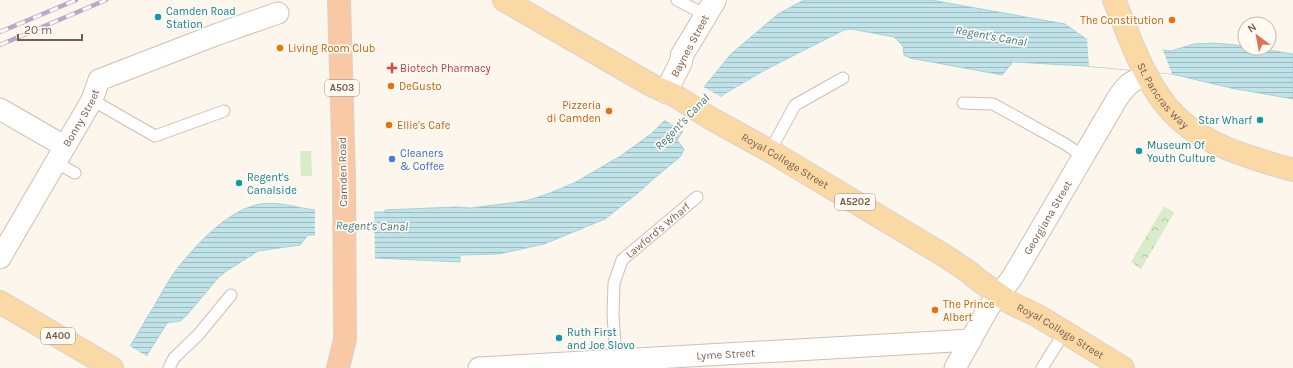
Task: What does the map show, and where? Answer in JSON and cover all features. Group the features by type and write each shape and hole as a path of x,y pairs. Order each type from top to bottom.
{"highway":[{"name":"Camden Road","path":"338,368 344,339 344,176 339,0"}],"main road":[{"name":"St. Pancras Way","path":"1114,0 1152,87 1165,105 1178,118 1189,127 1213,142 1237,153 1293,170"},
{"name":"Royal College Street","path":"516,3 770,151 945,256 1011,303 1038,316 1121,368"},
{"name":"A400","path":"0,302 109,366"}],"street":[{"name":"Baynes Street","path":"670,94 682,55 711,7"},
{"name":"Bonny Street","path":"0,258 92,100 99,80 218,34 278,13"},
{"name":"Georgiana Street","path":"954,368 989,307 1012,278 1125,87 1133,80 1146,73"},
{"path":"0,109 60,154"},
{"name":"Lyme Street","path":"479,368 971,340"}],"lane":[{"path":"677,0 711,7"},
{"path":"770,151 796,105 842,78"},
{"path":"92,100 155,136 224,111"},
{"path":"963,103 993,104 1083,156"},
{"path":"60,154 75,173"},
{"name":"Lawford's Wharf","path":"616,360 613,314 614,284 622,260 697,197"},
{"path":"169,368 174,358 198,335 231,295"},
{"path":"1042,368 1064,333"}],"green space":[{"path":"300,151 311,151 312,176 301,176"},
{"path":"1164,206 1174,213 1141,269 1131,262"}],"water":[{"name":"Regent's Canal","path":"804,0 931,0 1065,24 1089,41 1171,51 1194,44 1215,43 1237,45 1237,56 1277,56 1277,51 1293,54 1293,99 1231,88 1172,74 1086,66 1013,62 1002,75 910,58 904,55 903,46 894,37 851,29 844,30 765,70 724,94 683,131 677,140 684,149 681,156 605,219 544,244 499,254 460,255 460,262 375,258 315,235 308,235 300,245 258,251 225,272 218,278 186,316 180,321 167,323 139,368 116,368 175,271 206,236 238,212 249,207 268,203 341,212 385,212 385,210 455,207 471,208 526,201 550,193 574,183 619,157 651,134 704,87 731,54 778,14"}],"pier":[{"path":"1087,38 1162,48 1172,74 1089,66"},
{"path":"702,86 723,98 685,132 663,119"},
{"path":"315,208 374,211 375,258 370,258 315,237"},
{"path":"128,345 148,357 142,368 114,368"}],"railway":[{"path":"0,32 76,0"},
{"path":"0,45 106,0"}],"place":[{"name":"Camden Road Station","path":"158,17"},
{"name":"The Constitution","path":"1172,20"},
{"name":"Living Room Club","path":"280,48"},
{"name":"Biotech Pharmacy","path":"392,68"},
{"name":"DeGusto","path":"391,86"},
{"name":"Pizzeria di Camden","path":"609,111"},
{"name":"Star Wharf","path":"1260,120"},
{"name":"Ellie's Cafe","path":"389,125"},
{"name":"Museum Of Youth Culture","path":"1139,151"},
{"name":"Cleaners & Coffee","path":"392,159"},
{"name":"Regent's Canalside","path":"239,183"},
{"name":"The Prince Albert","path":"935,310"},
{"name":"Ruth First and Joe Slovo","path":"559,338"}]}
